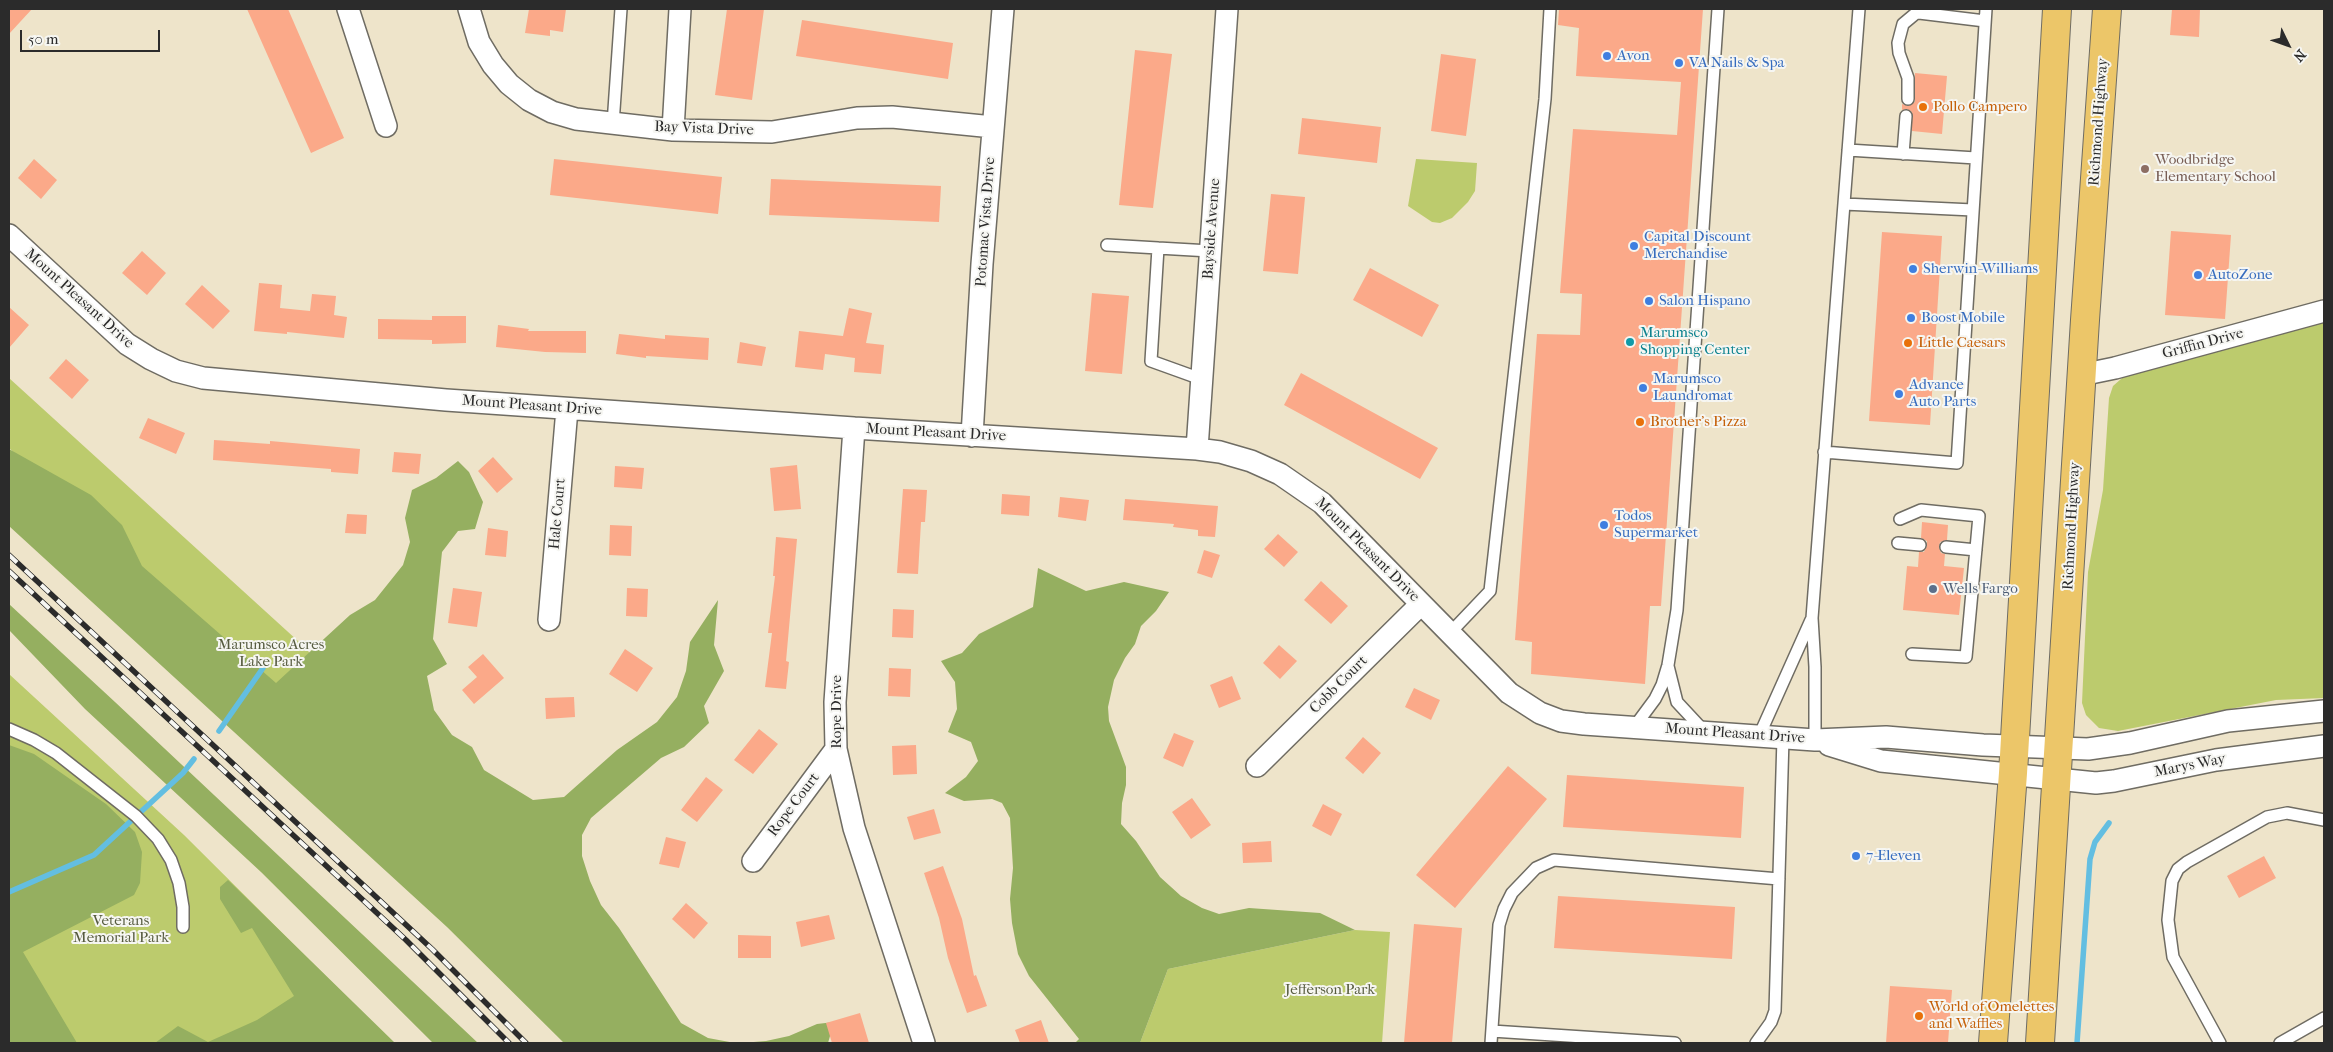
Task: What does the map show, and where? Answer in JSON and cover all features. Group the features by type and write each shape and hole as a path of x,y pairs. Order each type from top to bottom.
{"main road":[{"path":"1993,1043 2013,773 2056,9"},
{"name":"Richmond Highway","path":"2040,1043 2081,375 2107,9"}],"street":[{"path":"348,9 386,126"},
{"name":"Bay Vista Drive","path":"469,9 479,42 493,65 509,84 529,100 552,112 576,119 673,130 772,132 857,118 892,117 993,128"},
{"path":"673,130 680,9"},
{"name":"Potomac Vista Drive","path":"972,436 982,264 1003,9"},
{"name":"Bayside Avenue","path":"1196,448 1227,9"},
{"name":"Mount Pleasant Drive","path":"9,235 127,344 151,359 176,371 220,380 567,408 854,428 1196,448 1220,452 1251,461 1280,474 1322,503 1509,693 1540,713 1561,720 1584,724 1635,726 1815,740 1886,738 2059,749"},
{"name":"Griffin Drive","path":"2081,375 2115,368 2324,311"},
{"name":"Hale Court","path":"549,620 567,408"},
{"name":"Rope Drive","path":"854,428 835,702 836,750 854,828 924,1043"},
{"name":"Cobb Court","path":"1257,766 1421,604"},
{"path":"2059,749 2106,746 2228,721 2324,711"},
{"name":"Mount Pleasant Drive","path":"1815,740 1880,761 2013,773 2057,780"},
{"name":"Marys Way","path":"2057,780 2086,783 2114,781 2216,760 2324,746"},
{"name":"Rope Court","path":"753,861 836,750"}],"lane":[{"path":"613,124 621,9"},
{"path":"1450,634 1490,591 1545,100 1550,9"},
{"path":"1635,726 1655,699 1668,665 1676,610 1718,9"},
{"path":"1815,740 1815,667 1812,618 1859,9"},
{"path":"1824,452 1957,463 1985,15 1919,13 1903,24 1898,43 1899,52 1908,78 1908,99"},
{"path":"1903,154 1906,116"},
{"path":"1848,150 1976,158"},
{"path":"1844,204 1973,210"},
{"path":"1107,245 1210,250"},
{"path":"1158,248 1151,361 1202,379"},
{"path":"1900,519 1921,510 1979,516 1966,657 1912,654"},
{"path":"1898,543 1920,545"},
{"path":"1946,547 1976,550"},
{"path":"1759,736 1812,618"},
{"path":"1668,665 1677,702 1704,732"},
{"path":"9,729 34,740 56,754 136,816 158,839 171,860 179,883 183,908 183,927"},
{"path":"1756,1043 1771,1022 1775,1011 1783,738"},
{"path":"2220,1043 2176,966 2172,952 2168,920 2172,881 2178,870 2187,862 2267,817 2287,813 2324,820"},
{"path":"1491,1043 1499,925 1504,909 1518,886 1536,868 1554,860 1779,879"},
{"path":"2280,1043 2324,1018"},
{"path":"1492,1031 1675,1043"}],"green space":[{"path":"1416,159 1477,163 1475,191 1468,202 1452,218 1440,223 1432,222 1408,206"},
{"path":"2324,321 2324,698 2276,700 2118,731 2099,728 2086,715 2082,703 2088,572 2103,490 2109,398 2113,386 2129,372"},
{"name":"Marumsco Acres Lake Park","path":"9,378 298,641 681,1028 266,686 9,448"},
{"path":"9,449 91,495 122,525 142,566 276,683 350,615 375,600 403,565 410,542 405,518 412,490 436,478 458,461 469,472 483,502 475,529 458,531 442,552 433,639 447,664 427,676 434,710 452,735 472,747 484,770 533,800 564,797 617,750 657,722 677,697 686,671 690,642 718,600 714,645 724,671 704,706 709,723 684,747 661,758 591,818 582,835 582,856 590,881 601,905 619,928 681,1023 708,1038 735,1043 564,1043 447,927 9,526"},
{"path":"1038,568 1086,591 1124,582 1169,592 1156,611 1141,626 1135,644 1125,658 1114,680 1108,707 1109,721 1126,767 1126,785 1122,803 1121,824 1136,841 1160,877 1181,896 1202,908 1219,914 1249,908 1320,913 1355,930 1168,969 1140,1043 1075,1043 1079,1039 1029,976 1018,954 1010,899 1013,868 1010,818 1002,803 992,799 964,801 945,793 966,777 978,761 971,742 948,732 957,709 955,682 941,661 962,653 979,634 1033,607"},
{"path":"9,604 478,1043 433,1043 261,872 85,709 9,630"},
{"name":"Veterans Memorial Park","path":"9,674 184,835 393,1043 9,1043"},
{"path":"9,745 34,754 106,804 135,832 142,852 140,883 134,895 23,952 77,1043 9,1043"},
{"path":"228,880 395,1043 155,1043 178,1026 208,1042 257,1020 294,996 252,928 241,933 220,899 220,887"},
{"name":"Jefferson Park","path":"1355,930 1390,932 1382,1043 1140,1043 1168,969"},
{"path":"834,1022 828,1043 741,1043 766,1041 789,1036 817,1024"}],"building":[{"path":"9,9 32,9 9,34"},
{"path":"247,9 288,9 344,138 311,153"},
{"path":"529,9 566,9 563,32 550,30 550,36 525,33"},
{"path":"727,9 764,9 752,100 715,95"},
{"name":"Marumsco Shopping Center","path":"1559,9 1703,9 1661,606 1650,606 1645,684 1531,674 1532,642 1515,640 1537,334 1580,335 1582,294 1560,293 1573,129 1677,135 1681,82 1576,76 1579,28 1558,25"},
{"path":"2172,9 2200,9 2199,37 2170,35"},
{"path":"802,20 953,43 948,79 796,56"},
{"path":"1135,50 1172,54 1153,208 1119,205"},
{"path":"1441,54 1476,59 1466,136 1431,131"},
{"name":"Pollo Campero","path":"1915,73 1947,76 1942,134 1912,131 1912,112 1907,109 1902,110 1902,104 1908,106 1915,102"},
{"path":"1302,118 1381,127 1377,163 1298,154"},
{"path":"34,159 57,180 41,199 18,178"},
{"path":"554,159 722,177 718,214 550,195"},
{"path":"771,179 941,186 939,222 769,215"},
{"path":"1271,194 1305,197 1298,274 1263,271"},
{"name":"AutoZone","path":"2171,231 2231,235 2225,319 2165,315"},
{"path":"1882,232 1942,236 1930,425 1869,421"},
{"path":"142,251 166,273 147,295 122,273"},
{"path":"1370,268 1439,305 1422,337 1353,300"},
{"path":"259,283 282,285 280,308 310,311 312,294 336,296 334,315 347,317 344,338 287,332 287,334 254,331"},
{"path":"202,285 230,311 213,329 185,304"},
{"path":"1092,293 1129,296 1122,374 1085,371"},
{"path":"9,307 29,325 9,348"},
{"path":"849,308 872,313 866,343 884,345 881,374 854,372 855,358 825,354 823,370 795,367 799,331 843,336"},
{"path":"432,316 466,316 466,343 432,344 432,340 378,339 378,319 432,320"},
{"path":"498,325 529,329 528,331 586,331 586,353 545,352 496,347"},
{"path":"619,334 665,339 665,335 709,338 708,360 646,356 646,358 616,354"},
{"path":"740,342 766,347 762,366 737,363"},
{"path":"66,359 89,380 72,399 49,378"},
{"path":"1301,373 1438,448 1420,479 1284,405"},
{"path":"148,418 185,433 176,454 139,438"},
{"path":"214,440 270,444 270,441 360,449 358,474 331,472 331,469 213,460"},
{"path":"394,452 421,454 419,474 392,472"},
{"path":"493,457 513,479 497,493 478,471"},
{"path":"797,465 801,509 774,511 770,468"},
{"path":"615,466 644,468 642,489 614,487"},
{"path":"903,489 927,490 925,522 921,522 918,574 897,573"},
{"path":"1002,494 1030,496 1029,516 1001,514"},
{"path":"1060,497 1089,500 1086,521 1058,517"},
{"path":"1125,499 1218,506 1215,537 1198,536 1198,530 1173,527 1174,524 1123,520"},
{"path":"347,514 367,515 366,534 345,533"},
{"name":"Wells Fargo","path":"1922,522 1948,525 1947,540 1940,542 1939,547 1941,553 1945,554 1944,566 1964,568 1959,615 1903,610 1907,566 1918,567 1919,552 1924,552 1927,546 1927,541 1921,538"},
{"path":"610,525 632,526 631,556 609,555"},
{"path":"488,528 508,531 506,557 485,555"},
{"path":"1278,534 1298,552 1284,567 1264,549"},
{"path":"776,537 797,539 786,661 789,662 786,689 765,687 772,633 768,633 775,576 773,576"},
{"path":"1204,550 1220,555 1212,578 1197,573"},
{"path":"1321,581 1348,606 1331,624 1304,600"},
{"path":"453,588 482,592 477,627 448,623"},
{"path":"627,588 648,589 647,617 626,616"},
{"path":"893,609 914,610 913,638 892,637"},
{"path":"1279,645 1297,661 1280,679 1263,663"},
{"path":"625,649 653,668 637,692 609,674"},
{"path":"483,654 504,678 474,704 462,690 477,677 468,667"},
{"path":"889,668 911,669 910,697 888,696"},
{"path":"1232,676 1241,699 1219,708 1210,685"},
{"path":"1414,688 1440,700 1431,720 1405,707"},
{"path":"574,697 575,717 546,719 545,698"},
{"path":"759,729 778,744 753,774 734,760"},
{"path":"1174,733 1194,741 1183,767 1163,758"},
{"path":"1363,737 1381,753 1363,774 1345,758"},
{"path":"916,745 917,774 893,775 892,746"},
{"path":"1508,766 1547,799 1455,908 1416,875"},
{"path":"1567,775 1744,787 1741,838 1563,827"},
{"path":"706,777 723,790 697,822 681,810"},
{"path":"1192,798 1211,825 1191,839 1172,812"},
{"path":"1323,804 1342,814 1331,836 1312,826"},
{"path":"934,809 941,833 914,840 907,817"},
{"path":"666,837 686,842 679,868 659,864"},
{"path":"1271,841 1272,862 1243,863 1242,843"},
{"path":"2264,856 2276,878 2239,898 2227,876"},
{"path":"943,866 962,919 974,976 976,975 987,1006 967,1013 948,958 939,918 924,873"},
{"path":"1558,896 1735,907 1732,959 1554,948"},
{"path":"686,903 708,923 694,939 672,919"},
{"path":"829,915 835,939 801,947 796,922"},
{"path":"1414,924 1462,928 1452,1043 1404,1043"},
{"path":"738,935 771,936 771,958 738,958"},
{"name":"World of Omelettes and Waffles","path":"1890,986 1952,990 1948,1043 1886,1043"},
{"path":"860,1013 869,1043 832,1043 826,1023"},
{"path":"1041,1020 1049,1043 1020,1043 1015,1030"}],"waterway":[{"path":"219,731 263,668"},
{"path":"9,892 94,855 183,773 194,759"},
{"path":"2077,1043 2090,859 2095,842 2109,823"}],"railway":[{"path":"9,555 432,949 526,1043"},
{"path":"9,571 406,940 509,1043"}],"place":[{"name":"Avon","path":"1607,56"},
{"name":"VA Nails & Spa","path":"1679,63"},
{"name":"Pollo Campero","path":"1923,107"},
{"name":"Woodbridge Elementary School","path":"2145,169"},
{"name":"Capital Discount Merchandise","path":"1634,246"},
{"name":"Sherwin-Williams","path":"1913,269"},
{"name":"AutoZone","path":"2198,275"},
{"name":"Salon Hispano","path":"1649,301"},
{"name":"Boost Mobile","path":"1911,318"},
{"name":"Marumsco Shopping Center","path":"1630,342"},
{"name":"Little Caesars","path":"1908,343"},
{"name":"Marumsco Laundromat","path":"1643,388"},
{"name":"Advance Auto Parts","path":"1899,394"},
{"name":"Brother's Pizza","path":"1640,422"},
{"name":"Todos Supermarket","path":"1604,525"},
{"name":"Wells Fargo","path":"1933,589"},
{"name":"7-Eleven","path":"1856,856"},
{"name":"World of Omelettes and Waffles","path":"1919,1016"}]}
